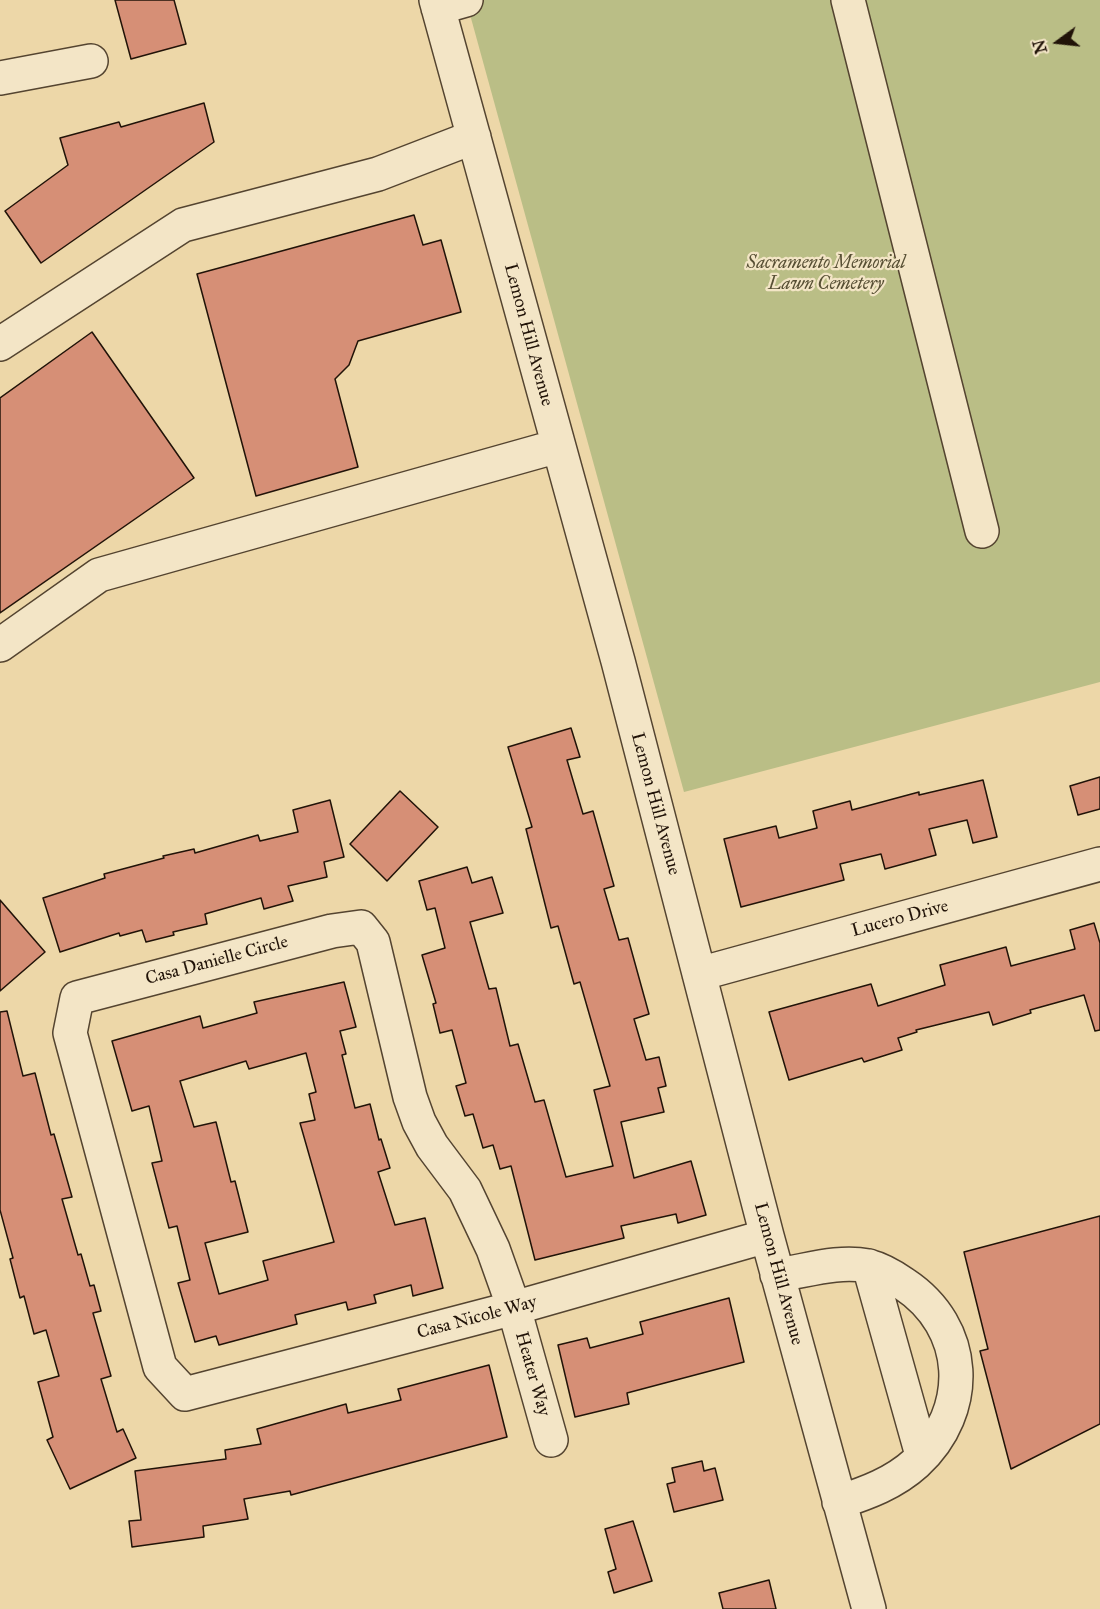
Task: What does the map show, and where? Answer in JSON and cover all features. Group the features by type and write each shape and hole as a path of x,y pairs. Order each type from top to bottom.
{"street":[{"path":"848,0 982,531"},
{"name":"Lemon Hill Avenue","path":"447,3 474,137 699,974 777,1275 869,1609"},
{"path":"0,78 91,61"},
{"path":"0,344 183,225 378,174 474,137"},
{"path":"0,645 99,575 558,446"},
{"name":"Lucero Drive","path":"699,974 1100,864"},
{"name":"Casa Danielle Circle","path":"185,1394 160,1367 70,1033 77,998 332,931 361,927 373,942 410,1097 419,1122 432,1146 465,1190 494,1249 514,1308"},
{"name":"Casa Nicole Way","path":"185,1394 514,1308 767,1236"},
{"path":"777,1275 831,1265 869,1266 897,1279 924,1297 943,1321 954,1346 957,1370 953,1405 936,1437 922,1455 893,1480 869,1493 839,1502"},
{"path":"869,1266 922,1455"},
{"name":"Heater Way","path":"514,1308 551,1440"}],"green space":[{"name":"Sacramento Memorial Lawn Cemetery","path":"466,0 1100,0 1100,682 684,792"}],"building":[{"path":"115,0 174,0 186,44 131,59"},
{"path":"204,103 214,142 41,263 5,211 68,165 60,138 119,122 121,127"},
{"path":"414,215 423,245 441,240 461,312 358,341 349,365 335,379 358,467 256,496 197,274"},
{"path":"92,332 194,478 0,613 0,398"},
{"path":"571,728 580,757 567,760 583,814 593,811 614,886 604,889 619,940 628,938 649,1014 634,1019 646,1060 659,1057 666,1086 658,1088 664,1112 621,1122 634,1178 691,1161 706,1215 678,1223 676,1214 621,1226 624,1238 535,1260 511,1166 500,1169 493,1145 483,1148 473,1114 465,1116 456,1086 466,1083 452,1030 440,1033 433,1004 436,1003 422,955 445,948 435,908 427,910 419,881 467,867 472,883 492,877 503,913 470,922 489,989 496,988 510,1046 518,1044 535,1102 544,1100 566,1177 613,1166 594,1090 610,1086 580,982 574,984 558,926 551,928 526,829 532,827 508,747"},
{"path":"1100,777 1100,809 1078,815 1070,786"},
{"path":"983,780 997,837 973,843 967,820 929,829 936,855 885,869 881,854 840,864 844,880 741,907 724,839 776,826 779,838 817,828 813,811 850,801 852,810 919,792 919,795"},
{"path":"400,791 438,827 387,881 350,844"},
{"path":"330,800 344,857 324,862 327,877 288,886 293,901 264,909 261,898 205,914 207,924 173,932 174,935 146,942 142,930 120,936 119,933 60,952 43,898 105,878 104,874 164,858 163,856 194,849 195,853 258,835 260,841 298,832 293,810"},
{"path":"0,900 45,952 0,991"},
{"path":"1094,923 1100,943 1100,1030 1095,1031 1084,995 1030,1010 1031,1013 993,1025 989,1012 916,1030 917,1032 898,1038 902,1050 864,1062 862,1058 789,1080 769,1012 871,984 878,1006 945,985 940,965 1006,947 1011,966 1075,949 1070,930"},
{"path":"344,982 356,1027 340,1031 346,1054 342,1055 355,1108 370,1104 379,1140 381,1139 390,1168 378,1172 395,1225 425,1218 443,1288 413,1296 411,1285 374,1295 376,1303 348,1310 346,1302 295,1315 297,1324 219,1345 216,1336 195,1342 178,1283 190,1280 177,1226 169,1228 152,1163 162,1161 149,1106 132,1111 112,1041 200,1016 203,1028 257,1013 254,1002","holes":["306,1053 316,1092 309,1094 315,1120 300,1123 334,1242 263,1261 268,1280 219,1294 205,1243 248,1232 235,1181 231,1182 216,1122 194,1127 180,1081 246,1061 249,1069"]},
{"path":"7,1011 23,1076 35,1073 51,1135 54,1134 72,1197 62,1199 78,1255 81,1254 90,1286 94,1285 101,1311 93,1313 111,1376 101,1379 117,1432 123,1429 136,1458 70,1489 47,1440 53,1437 38,1382 59,1376 46,1330 34,1334 24,1296 20,1298 10,1259 13,1258 0,1210 0,1012"},
{"path":"1100,1216 1100,1424 1011,1469 980,1351 988,1349 964,1252"},
{"path":"729,1298 744,1362 627,1393 629,1404 575,1417 558,1345 587,1338 590,1348 643,1334 640,1322"},
{"path":"489,1365 507,1437 291,1495 290,1491 244,1499 248,1519 203,1526 204,1537 132,1547 129,1521 141,1520 135,1471 226,1459 225,1450 261,1444 257,1429 346,1404 348,1413 401,1400 398,1389"},
{"path":"702,1461 704,1471 715,1468 723,1500 674,1512 667,1484 675,1482 672,1468"},
{"path":"633,1521 652,1581 614,1593 608,1572 616,1569 605,1529"},
{"path":"769,1580 776,1609 723,1609 719,1593"}]}
